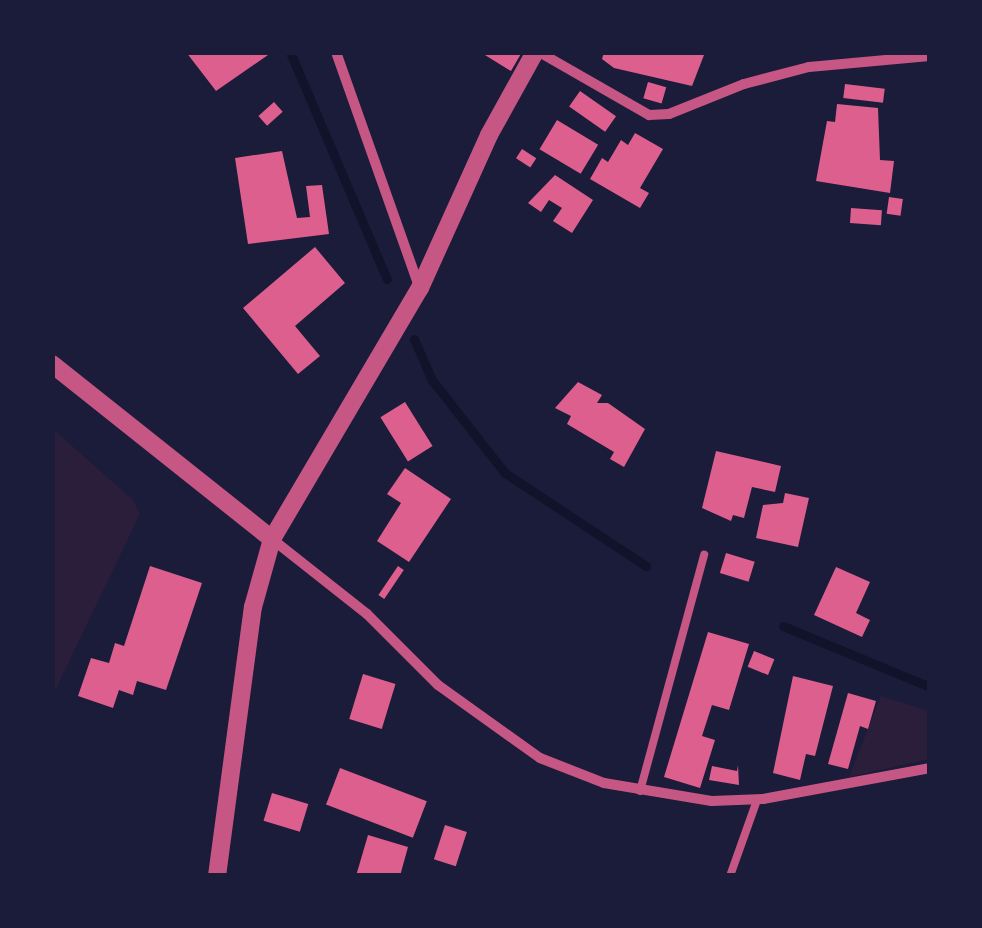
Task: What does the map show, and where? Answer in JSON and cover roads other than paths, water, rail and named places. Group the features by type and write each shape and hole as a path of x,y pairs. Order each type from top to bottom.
{"street":[{"path":"336,52 420,288"},
{"path":"217,876 253,607 272,539 420,288 489,135 537,52 649,115 670,114 809,67 930,56"},
{"path":"52,364 367,614 438,685 540,758 640,790 758,800 930,768"}],"lane":[{"path":"640,790 704,554"},
{"path":"730,876 758,800"}],"waterway":[{"path":"290,52 387,279"},
{"path":"414,339 432,380 505,473 646,566"},
{"path":"783,626 930,687"}]}
